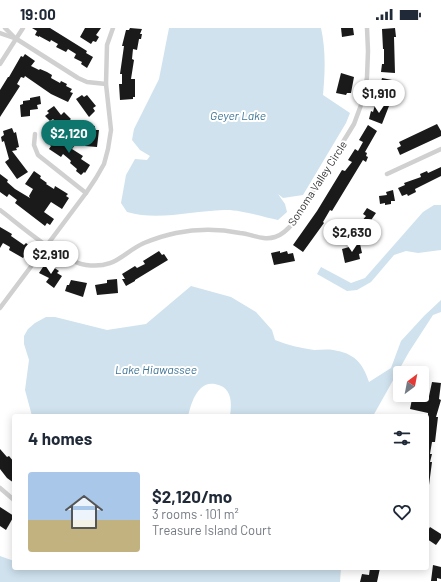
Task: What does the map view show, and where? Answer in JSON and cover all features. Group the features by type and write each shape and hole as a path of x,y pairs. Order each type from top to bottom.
{"street":[{"path":"5,28 15,38"},
{"path":"0,64 15,38 23,28"},
{"path":"0,308 86,193 104,164 108,149 110,130 106,84 107,45 113,28"},
{"name":"Sonoma Valley Circle","path":"0,210 70,260 86,265 104,265 117,261 144,244 176,233 212,231 240,233 263,239 276,237 285,232 294,222 354,124 364,97 367,77 368,51 366,28"},
{"path":"0,33 15,38 87,82 106,84"},
{"path":"35,134 34,145 38,155 86,193"},
{"path":"387,174 441,149"},
{"path":"0,488 12,498"}],"water":[{"name":"Geyer Lake","path":"169,28 321,28 325,62 323,95 350,113 346,123 303,195 283,198 278,194 285,204 287,212 278,220 230,210 163,216 139,215 127,212 121,203 126,175 135,159 147,160 150,156 140,150 132,140 134,129 159,79"},
{"path":"434,205 441,205 441,250 418,253 406,251 394,255 371,282 357,290 347,291 317,274 321,267 351,283 365,278 423,212"},
{"name":"Lake Hiawassee","path":"191,286 231,297 256,312 272,330 275,340 289,345 314,350 340,351 352,356 361,364 369,382 391,368 401,341 441,300 441,312 433,315 401,366 393,366 393,380 374,414 230,414 231,401 228,392 221,386 208,384 201,388 196,394 189,414 31,414 25,390 29,360 24,344 24,336 28,329 46,317 55,317 107,330 146,324"},
{"path":"0,556 12,560 12,570 341,570 340,582 0,582"}],"building":[{"path":"32,28 50,28 87,51 86,53 93,57 87,68 81,64 82,62 74,58 76,54 68,49 66,52 56,47 58,44 51,40 50,42 35,35 37,31"},
{"path":"85,28 101,28 96,35 99,37 96,42 93,41 91,44 80,37"},
{"path":"130,28 142,29 140,34 142,34 141,39 139,39 137,50 133,49 132,59 134,60 131,79 135,79 135,97 133,97 133,99 120,100 119,84 122,84 122,74 120,74 124,46 122,46 126,30 129,30"},
{"path":"341,28 353,28 354,35 342,37"},
{"path":"395,28 395,73 381,72 382,64 384,64 382,29"},
{"path":"25,54 35,61 31,66 47,72 52,75 51,78 60,83 61,81 67,84 66,86 72,89 70,92 73,93 68,102 51,94 25,76 24,78 21,77 17,84 20,86 0,117 0,90 21,56 23,57"},
{"path":"341,73 354,77 351,93 347,93 346,95 336,93"},
{"path":"382,78 392,80 392,98 378,95"},
{"path":"82,95 84,97 87,95 96,106 93,108 95,111 89,117 76,99"},
{"path":"40,96 41,104 37,105 38,109 30,110 30,116 21,117 20,105 23,104 23,101"},
{"path":"381,104 389,106 382,124 369,119 371,111 373,112 375,105 381,106"},
{"path":"54,106 61,115 64,112 71,119 64,125 62,123 60,126 53,119 50,121 45,116 49,113 47,111"},
{"path":"437,124 441,131 441,136 400,155 397,148 401,146 399,142"},
{"path":"87,125 95,126 94,130 99,130 97,147 85,146"},
{"path":"368,125 377,131 365,152 367,153 366,156 368,157 366,162 363,160 332,211 330,210 323,222 324,223 303,252 293,245 317,211 342,170 345,171 352,162 348,160 355,149 358,151 363,142 359,140"},
{"path":"12,128 14,133 16,132 19,147 16,148 17,150 12,151 28,172 17,179 5,162 9,159 4,141 2,142 1,137 4,135 3,131"},
{"path":"54,137 63,144 66,139 75,145 72,149 83,156 81,159 90,165 85,173 84,172 81,175 70,163 71,161 63,154 61,157 49,149 51,146 49,144"},
{"path":"441,167 441,176 415,189 416,192 408,196 407,194 402,196 398,188 405,185 404,183 421,177 420,174 427,171 428,173"},
{"path":"34,171 41,176 40,178 47,183 46,184 54,189 55,186 68,194 66,196 69,198 62,209 51,202 44,212 54,219 50,225 47,223 45,226 15,203 17,200 9,194 7,197 0,192 0,174 8,180 7,182 15,189 30,198 29,196 33,189 25,184"},
{"path":"393,190 395,201 391,201 391,204 380,204 379,196 387,195 386,192"},
{"path":"367,208 376,213 367,226 361,222 366,216 363,214"},
{"path":"0,227 12,234 11,236 24,245 26,243 31,247 23,258 9,250 10,247 3,243 0,248"},
{"path":"360,244 362,253 359,254 360,259 345,263 342,249"},
{"path":"159,251 162,255 164,254 168,260 126,286 122,279 125,279 122,274 135,266 137,268 145,264 143,261"},
{"path":"280,251 280,253 287,251 288,254 293,253 295,261 274,265 271,253"},
{"path":"47,263 59,271 57,273 62,276 54,288 46,282 49,278 39,273"},
{"path":"117,279 118,293 97,295 95,285 107,283 107,280"},
{"path":"71,280 87,283 83,297 65,291"},
{"path":"432,382 441,383 439,399 441,400 436,417 438,417 435,442 432,442 430,454 432,454 430,462 432,462 429,485 429,414 410,409 411,402 429,402"},
{"path":"0,449 7,457 9,456 12,460 12,482 0,469"},
{"path":"0,507 12,515 12,520 6,530 0,526"},
{"path":"430,527 441,534 441,538 436,545 429,540"},
{"path":"433,565 441,567 441,579 437,578 437,581 431,581"},
{"path":"370,570 380,570 377,582 360,582 362,574 369,575"}]}
